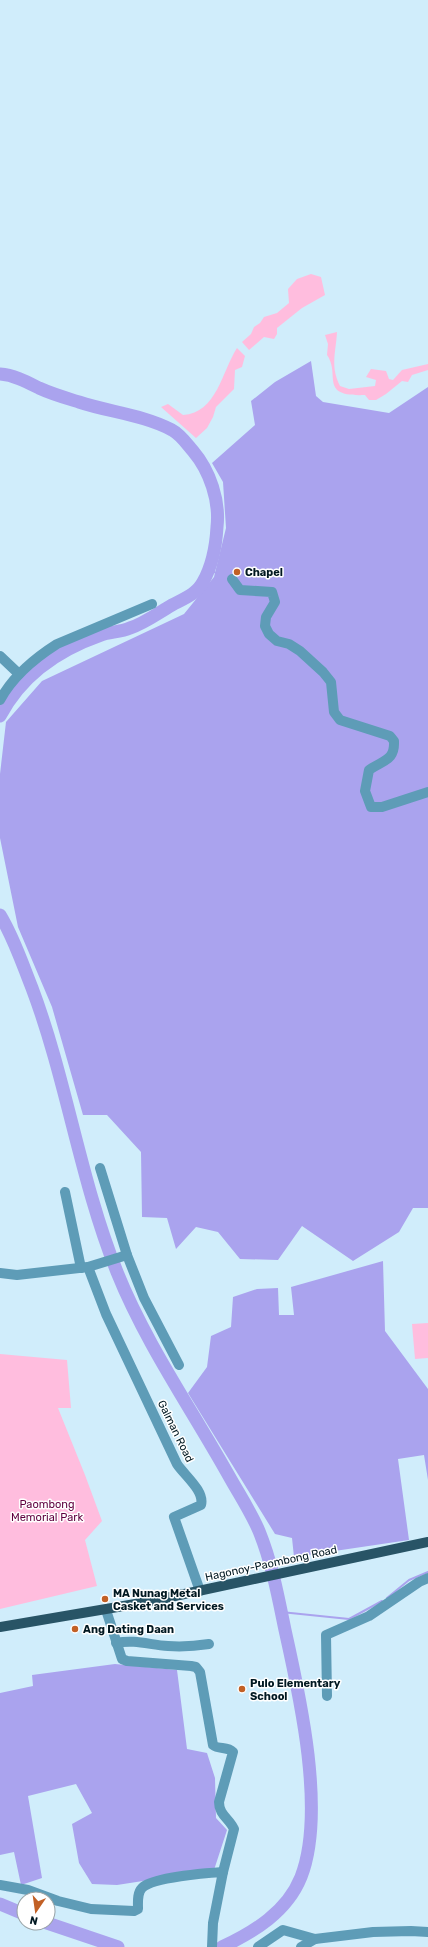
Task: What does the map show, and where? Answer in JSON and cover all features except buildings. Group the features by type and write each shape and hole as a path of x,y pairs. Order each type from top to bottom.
{"main road":[{"name":"Hagonoy-Paombong Road","path":"0,1627 106,1610 428,1542"}],"street":[{"path":"232,579 240,590 272,592 275,602 266,617 265,626 269,634 277,641 289,644 300,651 323,672 331,682 334,712 340,720 390,736 394,741 393,753 390,758 369,770 365,791 371,807 382,806 428,792"},
{"path":"0,700 19,674 46,651 57,644 152,604"},
{"path":"0,656 19,674"},
{"path":"100,1168 123,1256 179,1365"},
{"path":"65,1192 84,1268"},
{"path":"0,1273 18,1275 84,1268 123,1256"},
{"name":"Galman Road","path":"84,1268 177,1464 195,1485 201,1500 201,1505 174,1517 200,1590"},
{"path":"326,1696 328,1633 369,1616 419,1582 428,1578"},
{"path":"106,1610 122,1659 127,1661 196,1667 200,1672 213,1745 216,1748 229,1749 232,1752 219,1802 220,1810 234,1829 223,1872 213,1923 212,1942"},
{"path":"116,1644 129,1640 169,1646 209,1644"},
{"path":"0,1885 28,1890 58,1901 90,1909 134,1911 138,1909 138,1893 146,1884 182,1876 223,1872"},
{"path":"258,1947 283,1930 315,1939 373,1932 428,1932"},
{"path":"301,1947 315,1939"}],"green space":[{"path":"311,274 321,277 325,295 302,308 277,328 277,334 274,339 264,337 249,350 242,342 251,334 254,327 260,323 264,317 277,313 289,303 288,289 297,279"},
{"path":"337,332 334,365 340,386 349,389 375,386 376,380 366,377 371,369 386,371 389,379 393,380 402,370 428,364 428,370 412,375 408,382 402,381 376,400 369,400 365,395 350,395 341,392 336,388 334,383 331,363 327,355 328,344 325,335"},
{"path":"237,348 245,356 242,367 235,370 234,389 216,407 207,428 196,438 161,407 168,404 183,415 204,407 217,389"},
{"path":"428,1323 428,1358 415,1359 412,1324"},
{"name":"Paombong Memorial Park","path":"0,1354 67,1360 71,1408 58,1408 102,1521 85,1540 97,1586 0,1609"}],"shaded area":[{"path":"311,361 316,396 323,402 389,413 428,387 428,1208 413,1208 399,1232 353,1261 302,1226 278,1260 240,1259 218,1232 196,1227 176,1249 167,1218 142,1217 141,1152 107,1115 83,1115 52,1007 18,927 0,838 0,774 6,722 42,681 184,614 214,577 226,528 223,482 212,463 255,425 251,401 275,382"},
{"path":"383,1261 385,1331 428,1389 428,1480 424,1455 398,1459 409,1540 294,1557 292,1538 275,1534 188,1393 207,1367 211,1336 231,1327 233,1297 257,1289 278,1288 279,1315 294,1315 291,1287"},
{"path":"115,1664 177,1670 187,1749 207,1753 215,1778 216,1818 227,1830 214,1870 117,1885 92,1884 79,1863 72,1824 92,1813 76,1784 28,1796 42,1878 21,1885 14,1852 0,1855 0,1693 33,1686 32,1675"}],"waterway":[{"path":"0,374 15,377 69,399 138,417 161,425 175,432 193,451 209,477 215,497 218,517 216,541 211,562 206,576 197,590 141,623 127,629 104,634 70,648 42,666 30,677 19,689 0,716"},
{"path":"209,569 216,573"},
{"path":"0,915 18,951 44,1023 93,1202 117,1272 141,1325 252,1517 268,1555 277,1592 297,1688 308,1755 311,1788 311,1821 308,1851 301,1877 287,1901 268,1920 246,1935 222,1947"},
{"path":"387,1598 409,1580 428,1572"},
{"path":"281,1612 349,1619 382,1601"},
{"path":"0,1904 16,1911"},
{"path":"56,1926 118,1947"}],"place":[{"name":"Chapel","path":"237,572"},
{"name":"MA Nunag Metal Casket and Services","path":"105,1599"},
{"name":"Ang Dating Daan","path":"75,1629"},
{"name":"Pulo Elementary School","path":"242,1689"}]}
